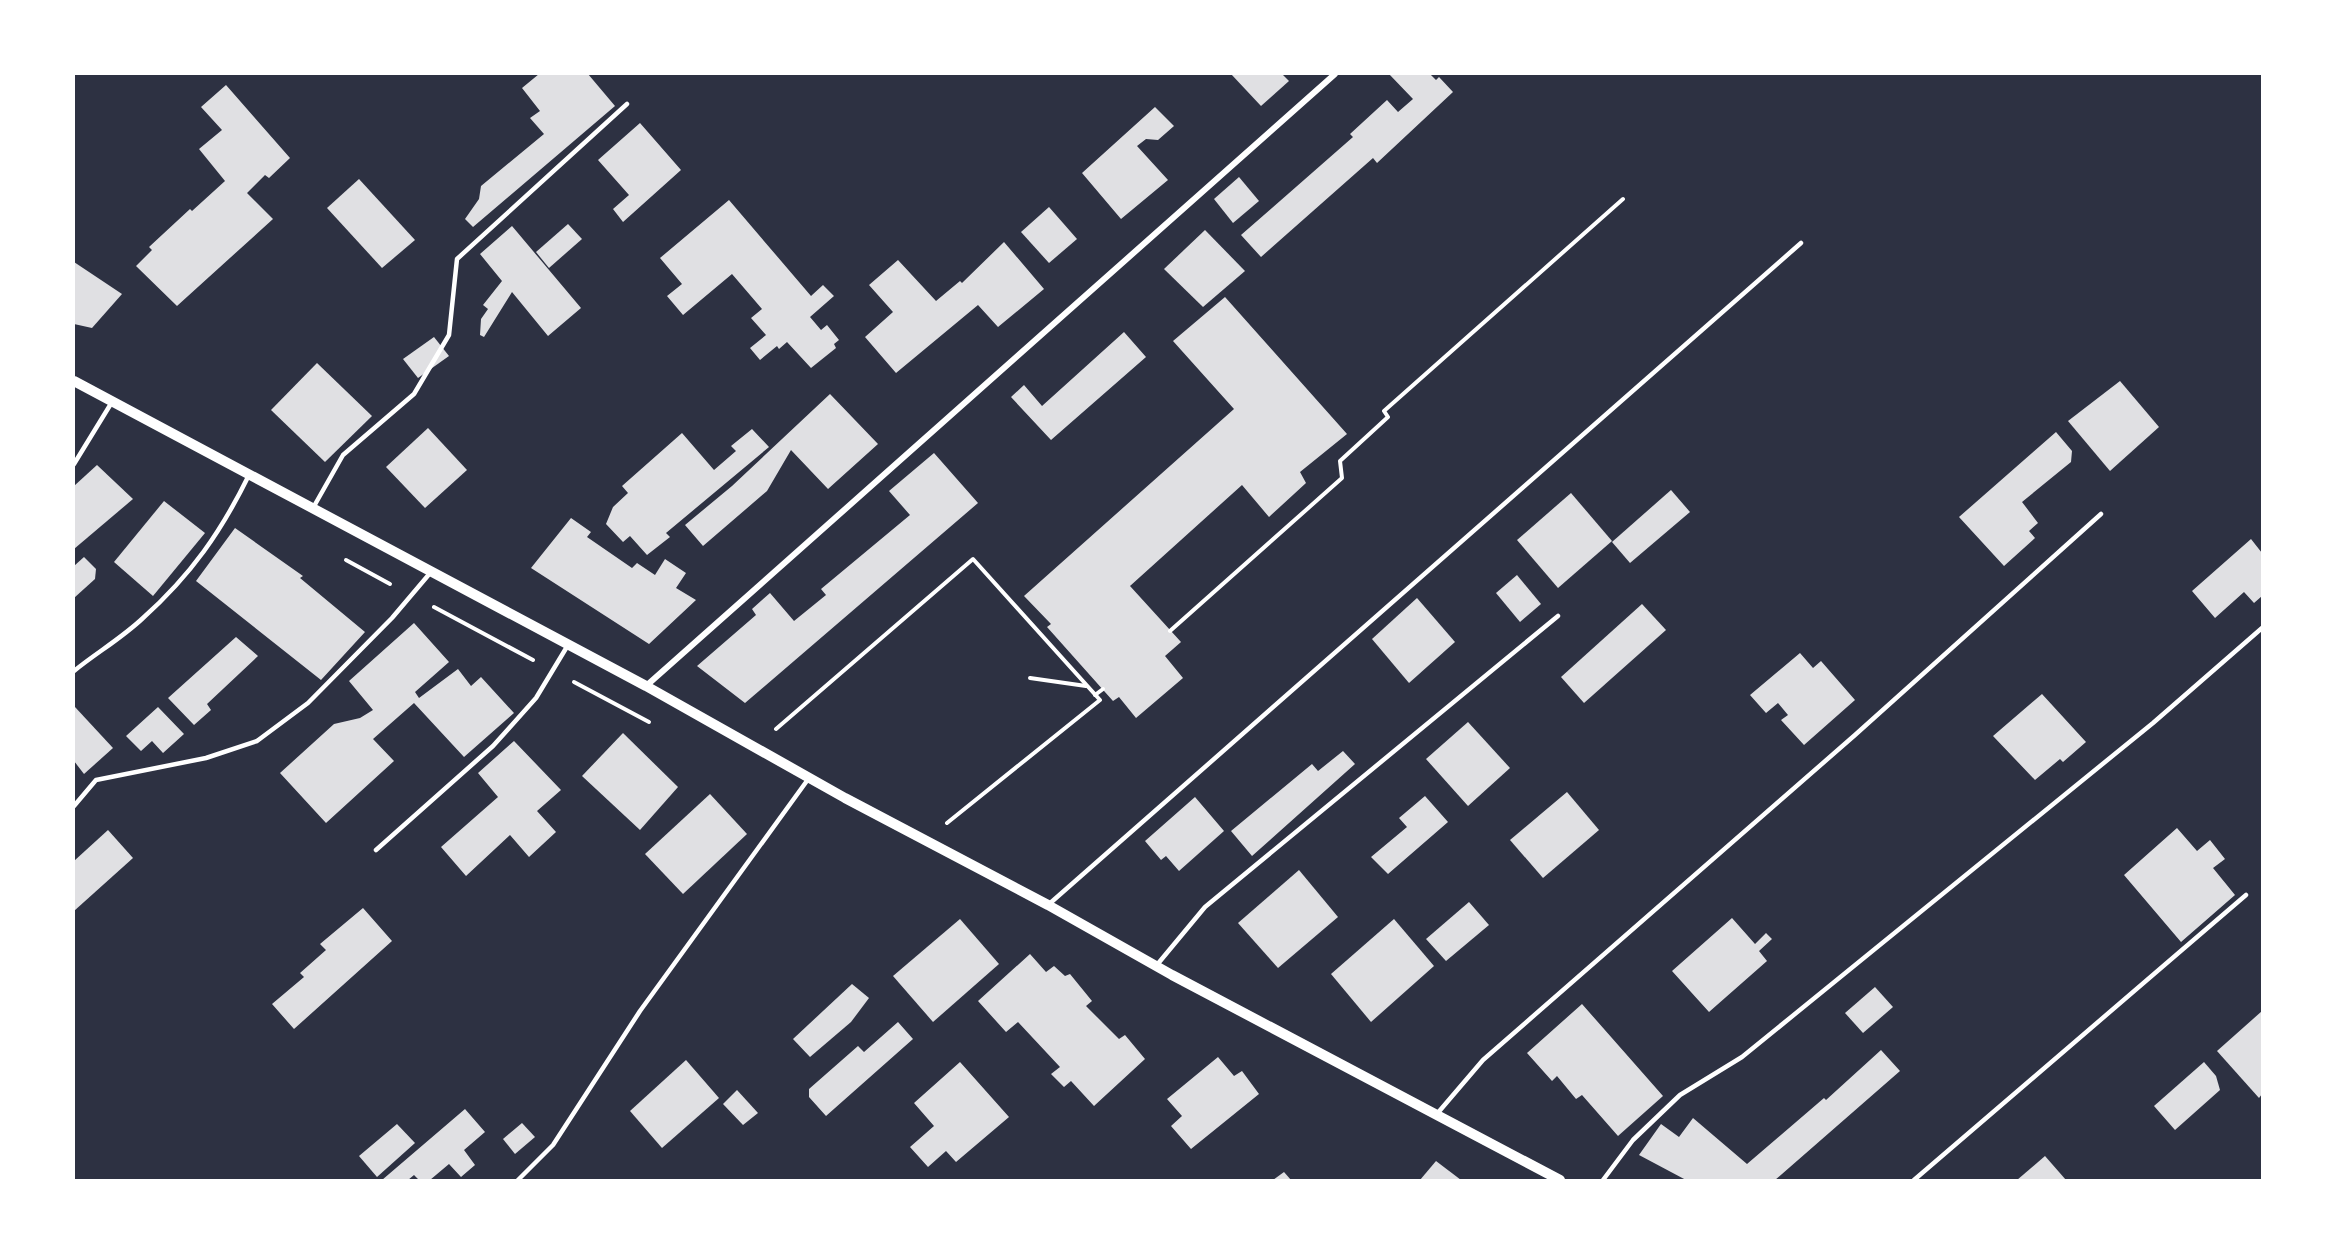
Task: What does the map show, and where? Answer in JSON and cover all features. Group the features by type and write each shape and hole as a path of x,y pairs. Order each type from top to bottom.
{"street":[{"path":"646,686 1335,74"},
{"path":"74,381 646,686 808,778 1048,905 1156,966 1560,1180"}],"lane":[{"path":"313,508 343,455 414,394 449,335 457,259 627,104"},
{"path":"1048,905 1801,243"},
{"path":"74,464 112,402"},
{"path":"74,671 142,620 191,572 226,520 249,475"},
{"path":"1436,1115 1484,1060 1864,727 2100,514"},
{"path":"74,806 96,780 206,758 257,741 308,703 392,618 431,572"},
{"path":"1156,966 1205,908 1558,616"},
{"path":"1603,1180 1633,1140 1680,1095 1742,1057 2153,723 2262,628"},
{"path":"376,850 493,746 536,698 568,645"},
{"path":"518,1180 553,1145 640,1011 808,778"},
{"path":"1914,1180 2246,895"}],"path":[{"path":"1170,631 1342,478 1340,461 1388,417 1384,411 1623,200"},
{"path":"773,731 974,559 1100,700 946,824"},
{"path":"1030,678 1087,686"},
{"path":"1095,695 1103,689"}],"building":[{"path":"539,74 588,74 615,106 473,227 465,219 479,199 481,186 544,134 530,118 540,111 522,88"},
{"path":"1231,74 1282,74 1289,81 1261,106"},
{"path":"1389,74 1430,74 1436,80 1439,77 1453,92 1377,163 1373,158 1261,257 1241,235 1353,137 1350,134 1387,100 1398,112 1413,99"},
{"path":"226,85 290,158 269,178 265,175 247,193 273,219 177,306 136,266 152,250 149,247 190,209 192,211 225,181 199,149 222,130 201,107"},
{"path":"1155,107 1174,126 1158,140 1146,139 1137,146 1168,180 1121,219 1082,173"},
{"path":"640,123 681,170 623,222 613,209 629,195 598,160"},
{"path":"1239,177 1259,201 1233,223 1214,199"},
{"path":"359,179 415,240 382,268 327,208"},
{"path":"729,200 811,296 823,285 834,296 810,317 821,330 827,325 839,340 834,344 836,348 811,368 787,342 779,349 777,346 760,360 750,348 766,335 751,318 762,309 732,274 683,315 667,296 682,284 660,258"},
{"path":"1049,207 1077,239 1049,263 1021,232"},
{"path":"568,224 582,239 549,268 536,252"},
{"path":"512,226 581,308 548,336 512,292 484,337 480,335 481,319 488,309 483,305 502,281 480,254"},
{"path":"1205,230 1245,271 1203,307 1164,269"},
{"path":"1004,242 1044,289 998,327 978,305 896,373 865,337 893,312 869,285 898,260 936,301 960,281 962,283"},
{"path":"74,262 122,294 92,328 74,324"},
{"path":"1225,297 1347,434 1300,472 1306,483 1269,517 1242,485 1130,586 1181,642 1165,656 1183,678 1136,718 1119,697 1113,701 1047,627 1051,624 1024,596 1234,409 1173,341"},
{"path":"1124,332 1146,357 1051,440 1011,397 1024,385 1042,406"},
{"path":"434,337 449,356 418,378 403,359"},
{"path":"317,363 372,416 325,462 271,410"},
{"path":"2120,381 2159,427 2110,471 2068,421"},
{"path":"830,394 878,444 828,489 791,450 767,491 703,546 685,525 732,486"},
{"path":"428,428 467,470 425,508 386,467"},
{"path":"752,429 769,447 666,533 670,537 647,555 630,536 623,542 606,524 613,507 628,493 622,486 682,433 714,470 736,451 731,446"},
{"path":"2056,432 2072,451 2071,462 2022,502 2038,523 2029,531 2035,538 2004,566 1959,517"},
{"path":"934,453 978,503 745,703 697,666 756,615 752,609 770,593 794,621 826,595 821,589 910,515 889,491"},
{"path":"97,465 133,499 74,549 74,486"},
{"path":"1671,490 1690,512 1630,563 1612,542"},
{"path":"1571,493 1612,541 1558,588 1517,540"},
{"path":"164,501 205,533 153,596 114,562"},
{"path":"571,518 591,532 587,537 632,568 637,563 655,575 665,559 686,573 676,588 696,600 649,644 531,568"},
{"path":"235,528 303,576 300,578 365,632 321,680 196,581"},
{"path":"2251,539 2262,553 2262,596 2254,603 2244,592 2215,618 2192,591"},
{"path":"84,557 96,569 95,579 74,598 74,566"},
{"path":"1517,575 1541,604 1520,622 1496,593"},
{"path":"1417,598 1455,642 1409,683 1372,639"},
{"path":"1642,604 1666,630 1584,703 1561,677"},
{"path":"414,623 449,662 415,692 419,698 458,669 471,686 481,677 514,713 464,757 414,703 373,739 394,761 326,823 280,773 334,724 360,718 373,710 349,681"},
{"path":"236,637 258,656 207,704 211,710 194,725 168,698"},
{"path":"1800,653 1813,668 1821,661 1855,700 1804,745 1781,720 1788,715 1778,703 1766,713 1750,695"},
{"path":"2042,694 2086,742 2063,762 2060,759 2035,780 1993,736"},
{"path":"75,707 113,748 84,774 74,761"},
{"path":"158,707 184,734 163,753 152,741 141,751 126,736"},
{"path":"1468,722 1510,768 1468,806 1426,759"},
{"path":"623,733 678,787 640,830 582,776"},
{"path":"514,741 561,790 537,811 556,832 529,857 510,835 466,876 441,847 498,797 478,773"},
{"path":"1343,751 1355,764 1252,856 1231,831 1312,764 1318,771"},
{"path":"1567,792 1599,830 1543,878 1510,840"},
{"path":"710,794 747,834 683,894 645,854"},
{"path":"1425,796 1448,822 1388,874 1371,857 1407,827 1399,818"},
{"path":"1195,797 1224,831 1179,871 1166,856 1161,860 1145,841"},
{"path":"2177,828 2197,851 2210,840 2225,859 2213,868 2235,895 2181,942 2124,875"},
{"path":"108,830 133,858 74,911 74,861"},
{"path":"1299,870 1338,917 1278,968 1238,923"},
{"path":"1469,902 1489,925 1446,961 1426,939"},
{"path":"363,908 392,941 294,1029 272,1004 304,977 300,973 326,950 320,944"},
{"path":"1732,918 1755,944 1766,933 1772,939 1759,951 1767,961 1709,1012 1672,971"},
{"path":"960,919 999,964 933,1022 893,976"},
{"path":"1394,919 1434,966 1371,1022 1331,974"},
{"path":"1030,954 1046,972 1054,966 1065,976 1070,974 1092,1001 1086,1006 1119,1039 1125,1035 1145,1059 1094,1106 1071,1081 1064,1087 1051,1074 1060,1067 1018,1022 1006,1032 978,1001"},
{"path":"852,984 869,998 851,1022 810,1057 793,1039"},
{"path":"1875,987 1893,1007 1863,1033 1845,1013"},
{"path":"1582,1004 1663,1096 1618,1136 1582,1095 1576,1099 1557,1076 1552,1081 1527,1053"},
{"path":"2262,1011 2262,1094 2259,1098 2217,1051"},
{"path":"898,1022 913,1039 826,1116 809,1097 809,1089 858,1046 864,1052"},
{"path":"1881,1050 1900,1071 1775,1180 1686,1180 1639,1155 1661,1124 1679,1137 1693,1118 1747,1164 1824,1098 1826,1100"},
{"path":"1218,1057 1234,1076 1242,1071 1259,1094 1191,1149 1171,1126 1182,1116 1167,1099"},
{"path":"686,1060 719,1098 662,1148 630,1111"},
{"path":"960,1062 1009,1117 956,1162 946,1151 928,1167 910,1147 934,1126 914,1103"},
{"path":"2204,1062 2216,1076 2220,1090 2175,1130 2154,1106"},
{"path":"737,1090 758,1113 743,1125 723,1104"},
{"path":"465,1109 485,1132 464,1150 475,1165 461,1177 449,1164 430,1180 419,1180 414,1175 408,1180 382,1180"},
{"path":"522,1123 535,1137 515,1154 503,1139"},
{"path":"397,1124 415,1143 377,1177 359,1156"},
{"path":"2045,1156 2066,1180 2017,1180"},
{"path":"1436,1161 1461,1180 1420,1180"},
{"path":"1284,1172 1291,1180 1273,1180"}]}
